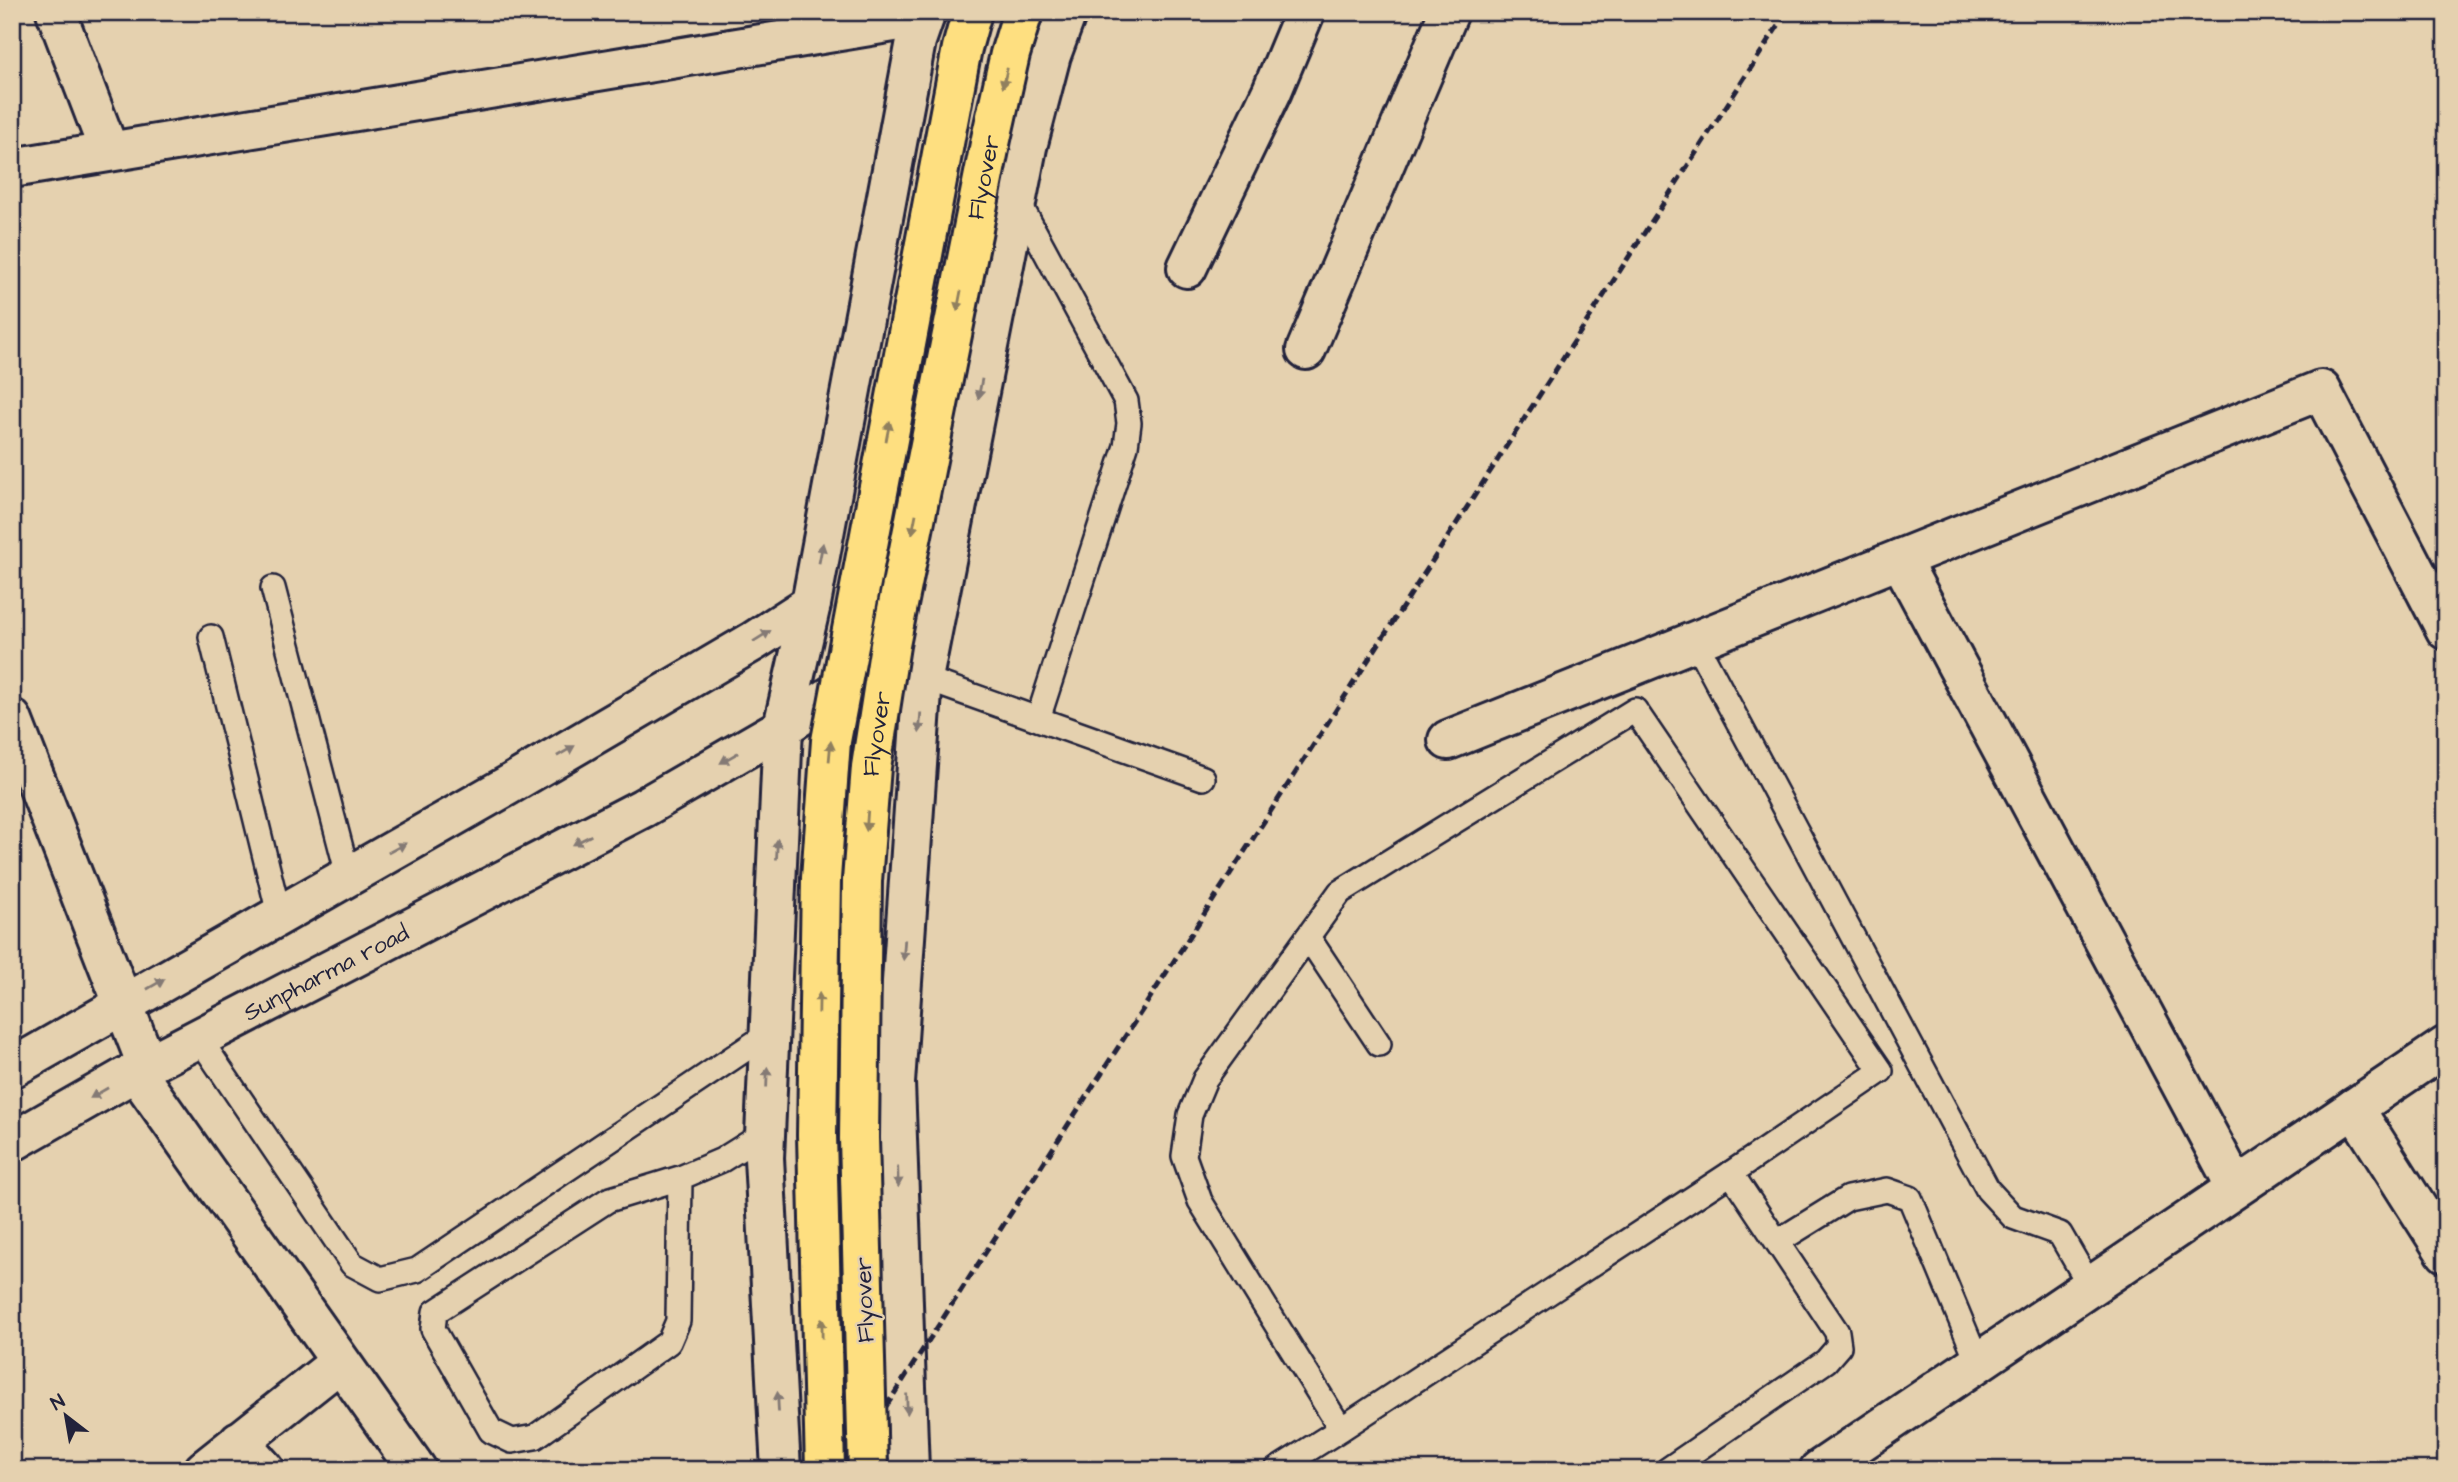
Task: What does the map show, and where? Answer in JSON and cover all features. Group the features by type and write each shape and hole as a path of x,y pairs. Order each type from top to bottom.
{"main road":[{"name":"Flyover","path":"825,1470 817,1135 821,878 831,741 962,48 972,12"},
{"name":"Flyover","path":"868,1470 859,1138 862,881 871,767 890,645 986,166 1010,54 1023,12"}],"street":[{"path":"56,12 109,151"},
{"path":"909,1470 895,1083 923,678 1027,147 1051,55 1067,12"},
{"path":"1187,268 1272,91 1306,12"},
{"path":"1306,350 1449,12"},
{"path":"12,168 925,15 916,41 811,604 783,727 764,1158 781,1470"},
{"path":"1448,740 2320,390 2446,630"},
{"path":"1900,559 2236,1187"},
{"path":"12,1068 507,786 754,641 811,604"},
{"name":"Sunpharma road","path":"12,1142 142,1068 643,808 783,727 932,631"},
{"path":"14,727 124,1003 142,1068 417,1470"},
{"path":"1819,1470 2446,1046"},
{"path":"2354,1108 2446,1253"},
{"path":"204,1470 341,1362"},
{"path":"239,1441 265,1470"}],"lane":[{"path":"1017,199 1126,401 1129,423 1126,446 1038,719"},
{"path":"273,588 348,876"},
{"path":"211,637 279,914"},
{"path":"1695,641 1988,1190 2013,1217 2060,1234 2090,1286"},
{"path":"923,678 1203,778"},
{"path":"1276,1470 1340,1429 1731,1173 1881,1072 1635,710 1340,892 1205,1079 1190,1115 1184,1156 1200,1201 1340,1429"},
{"path":"1308,937 1379,1044"},
{"path":"199,1038 352,1264 380,1279 417,1270 768,1034"},
{"path":"680,1178 678,1321 669,1342 535,1437 512,1441 491,1431 433,1329 435,1312 608,1200 680,1178 722,1160 765,1133"},
{"path":"1667,1470 1826,1361 1839,1346 1837,1332 1731,1173"},
{"path":"1777,1242 1848,1198 1887,1190 1910,1198 1978,1362"}],"railway":[{"path":"845,1470 1787,12"}]}
